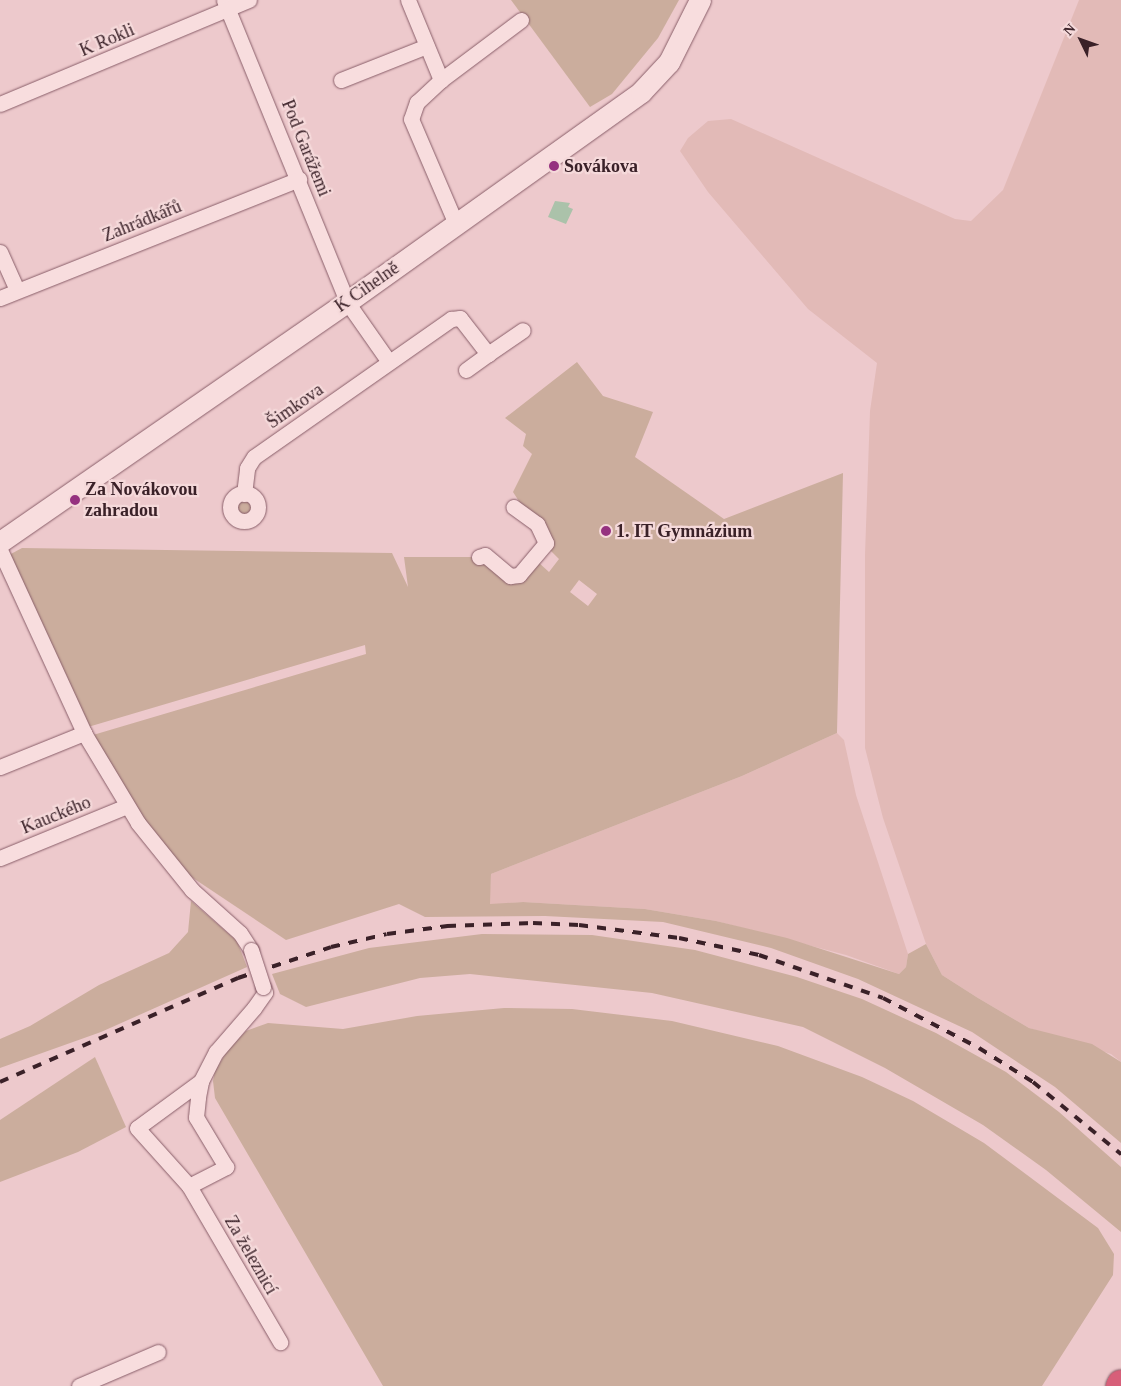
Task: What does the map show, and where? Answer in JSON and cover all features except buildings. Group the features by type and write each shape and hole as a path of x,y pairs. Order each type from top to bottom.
{"street":[{"name":"K Rokli","path":"0,104 226,5 249,0"},
{"path":"408,0 441,80"},
{"name":"K Cihelně","path":"0,542 347,302 652,84 679,46 700,0"},
{"name":"Pod Garážemi","path":"226,5 299,179 347,302"},
{"path":"456,224 410,119 416,102 441,80 521,20"},
{"path":"341,80 427,46"},
{"name":"Zahrádkářů","path":"0,298 299,179"},
{"path":"0,252 17,290"},
{"path":"347,302 389,362"},
{"name":"Šimkova","path":"244,494 246,468 254,457 389,362 457,317 488,354"},
{"path":"466,370 522,330"},
{"path":"480,557 485,555 510,576 519,575 546,543 537,524 530,522 514,507"},
{"path":"0,550 84,733 127,806 192,890 240,933 252,950 265,992 254,1008 216,1052 201,1081 196,1116 226,1167 189,1186"},
{"path":"0,767 84,733"},
{"name":"Kauckého","path":"0,858 127,806"},
{"name":"Za železnicí","path":"201,1081 138,1128 189,1186 280,1342"},
{"path":"79,1386 158,1352"}],"shaded area":[{"path":"511,0 679,0 658,38 612,94 590,107"},
{"path":"1079,0 1121,0 1121,1062 1111,1054 1029,1028 978,998 942,975 926,944 883,818 865,748 865,555 870,411 877,363 808,309 708,192 680,151 688,138 708,121 731,119 955,219 971,221 1003,190"},
{"path":"555,201 570,203 568,207 573,209 566,224 548,217"},
{"path":"577,362 603,396 653,412 635,457 724,519 843,473 837,733 742,776 491,874 490,904 523,902 645,909 716,921 787,938 899,974 906,967 908,954 926,944 942,975 978,998 1029,1028 1092,1044 1121,1062 1121,1143 1055,1087 972,1032 858,979 771,948 663,922 545,916 425,917 399,904 286,940 187,874 144,820 93,735 366,654 365,645 88,727 9,555 22,548 392,553 408,587 404,557 479,557 519,575 546,543 513,492 532,454 523,446 526,434 505,418","holes":["549,549 559,559 549,572 538,562","579,580 597,594 588,606 570,592"]},
{"path":"244,499 250,501 252,507 250,513 244,515 238,513 236,507 238,501"},
{"path":"837,733 844,740 856,795 908,954 906,967 899,974 846,955 716,921 645,909 523,902 489,905 491,874 742,776"},
{"path":"191,901 237,941 247,967 101,1032 0,1068 0,1039 30,1026 99,985 169,953 188,932"},
{"path":"482,934 592,935 695,950 797,977 862,999 936,1033 1006,1072 1059,1112 1121,1167 1121,1232 1046,1170 983,1125 885,1068 803,1027 652,993 470,974 420,978 306,1007 280,994 272,974 369,948"},
{"path":"504,1008 572,1009 672,1021 778,1046 862,1077 913,1101 984,1143 1098,1228 1114,1254 1113,1275 1042,1386 383,1386 215,1098 213,1081 215,1071 227,1051 246,1031 268,1023 343,1029 417,1016"},
{"path":"95,1057 126,1127 78,1152 0,1182 0,1120"}],"railway":[{"path":"0,1082 238,978 331,947 387,934 447,926 533,923 579,925 679,938 759,955 883,998 979,1048 1033,1082 1121,1154"}],"place":[{"name":"Sovákova","path":"554,166"},
{"name":"Za Novákovou zahradou","path":"75,500"},
{"name":"1. IT Gymnázium","path":"606,531"}]}
